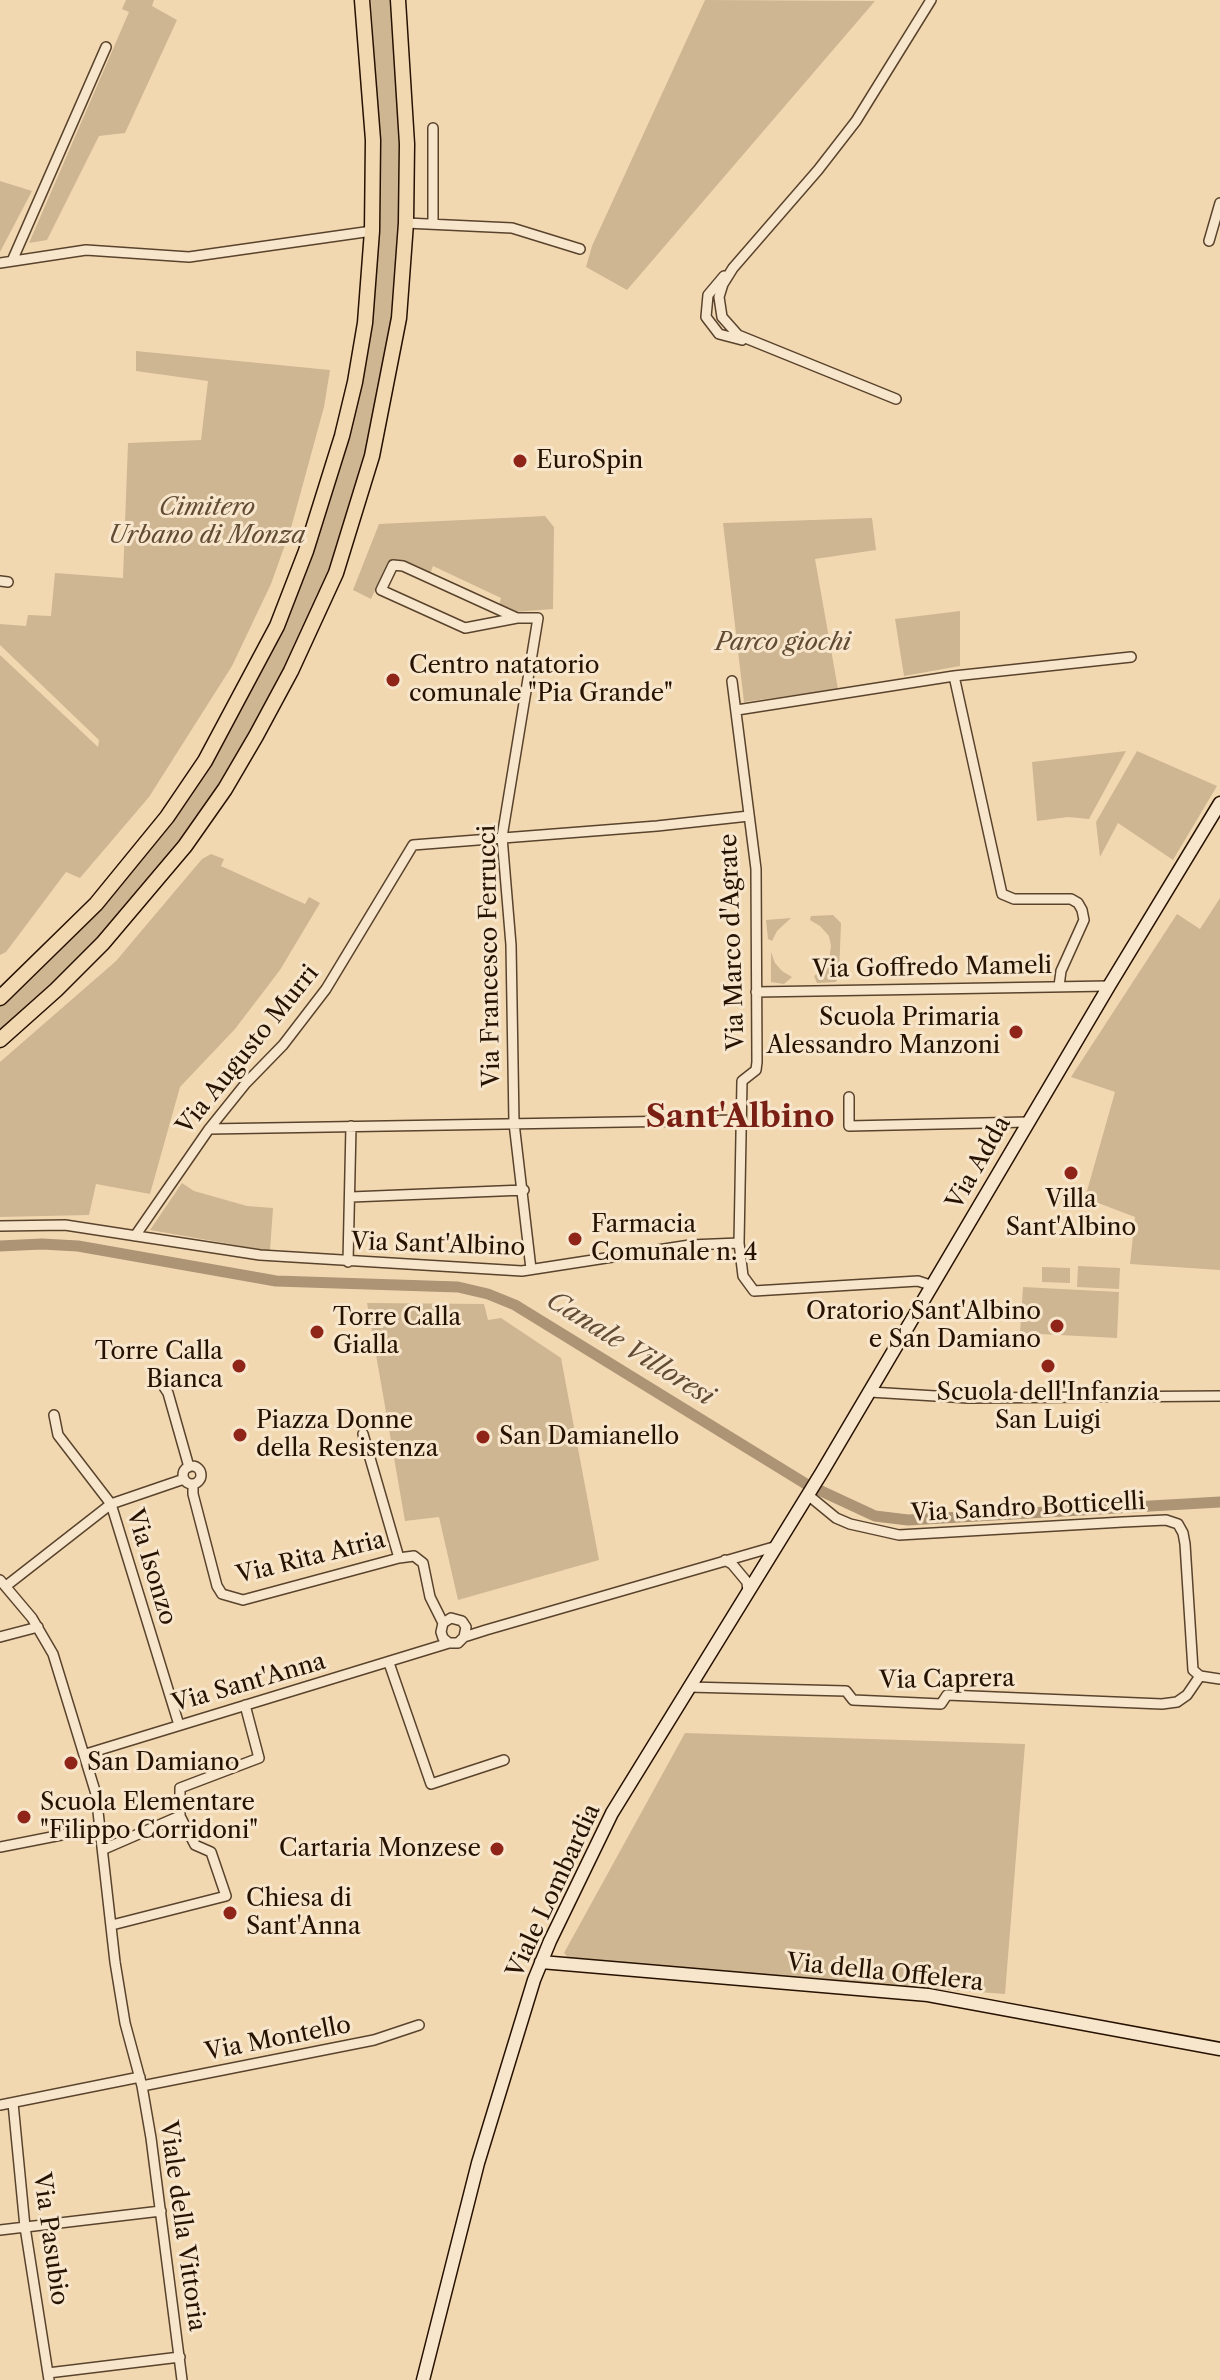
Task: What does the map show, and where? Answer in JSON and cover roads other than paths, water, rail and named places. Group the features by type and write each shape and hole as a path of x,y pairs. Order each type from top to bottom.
{"main road":[{"path":"0,998 96,904 167,817 205,761 277,626 329,479 355,382 365,323 372,231 373,140 362,0"},
{"path":"0,1040 103,943 176,857 225,789 291,671 336,573 372,456 399,318 406,223 407,144 398,0"},
{"name":"Via Adda","path":"777,1546 1220,803"},
{"name":"Viale Lombardia","path":"423,2380 478,2163 541,1962 612,1813 777,1546"},
{"name":"Via della Offelera","path":"541,1962 928,1995 1220,2049"}],"street":[{"path":"755,343 721,335 712,327 705,307 709,293 818,170 856,121 931,0"},
{"path":"12,261 106,47"},
{"path":"433,128 433,224"},
{"path":"1209,241 1220,203"},
{"path":"406,223 512,228 580,249"},
{"path":"0,263 86,250 189,257 372,231"},
{"path":"733,268 720,290 721,314 733,331 755,343 896,399"},
{"name":"Via Francesco Ferrucci","path":"517,618 403,566 393,565 381,590 465,628 517,618 538,618 502,837 511,945 514,1123 531,1269"},
{"path":"737,710 954,676 1131,657"},
{"path":"954,676 1002,894 1014,899 1071,899 1082,910 1083,922 1061,971 1059,986"},
{"name":"Via Marco d'Agrate","path":"732,681 756,869 756,1070 742,1081 739,1243"},
{"path":"502,837 749,816"},
{"name":"Via Augusto Murri","path":"135,1236 209,1129 306,1017 413,845 502,837"},
{"name":"Via Goffredo Mameli","path":"756,992 1109,986"},
{"path":"849,1097 849,1126 1028,1122"},
{"path":"209,1129 741,1120"},
{"path":"348,1262 351,1126"},
{"path":"351,1197 524,1190"},
{"name":"Via Sant'Albino","path":"0,1226 65,1225 260,1255 522,1271 690,1245 739,1243"},
{"path":"739,1243 743,1276 754,1291 918,1281 933,1286"},
{"path":"156,1375 168,1393 189,1467"},
{"path":"870,1392 968,1398 1220,1396"},
{"name":"Via Isonzo","path":"54,1415 58,1435 111,1504 179,1725"},
{"path":"363,1434 399,1558"},
{"path":"3,1583 111,1504 199,1481 201,1473 195,1466 183,1473 189,1482"},
{"name":"Via Rita Atria","path":"189,1482 217,1586 222,1594 243,1600 410,1556 421,1561 430,1597 445,1624"},
{"name":"Via Sandro Botticelli","path":"810,1492 836,1518 870,1530 899,1535 1137,1521 1166,1520 1178,1524 1185,1544 1193,1670 1200,1676"},
{"name":"Via Sant'Anna","path":"86,1754 449,1643 458,1643 464,1637 486,1630 777,1546"},
{"path":"725,1560 747,1582 748,1593"},
{"name":"Viale della Vittoria","path":"3,1583 38,1627 53,1654 86,1754 102,1827 112,1925 110,1953 141,2081 182,2380"},
{"name":"Via Sant'Anna","path":"445,1624 458,1619 464,1624 486,1630"},
{"path":"445,1624 449,1643"},
{"path":"423,1652 445,1624"},
{"path":"464,1624 464,1637"},
{"path":"0,1637 38,1627"},
{"path":"389,1663 431,1784 504,1760"},
{"path":"1200,1676 1220,1679"},
{"name":"Via Caprera","path":"688,1687 846,1691 853,1700 941,1704 947,1695 1162,1704 1177,1702 1187,1695 1200,1676"},
{"path":"112,1925 226,1896 211,1852 195,1845 180,1816 180,1788 259,1758 245,1705"},
{"path":"104,1849 180,1816"},
{"path":"0,1847 102,1827"},
{"name":"Via Montello","path":"0,2105 374,2040 419,2025"},
{"name":"Via Pasubio","path":"13,2103 25,2227 49,2377"},
{"path":"0,2230 161,2211"},
{"path":"49,2377 180,2357"}],"waterway":[{"name":"Canale Villoresi","path":"0,1246 78,1246 276,1281 458,1287 488,1294 515,1305 806,1484 875,1516 908,1520 1220,1502"}],"place":[{"name":"EuroSpin","path":"520,461"},
{"name":"Centro natatorio comunale \"Pia Grande\"","path":"393,680"},
{"name":"Scuola Primaria Alessandro Manzoni","path":"1016,1032"},
{"name":"Villa Sant'Albino","path":"1071,1173"},
{"name":"Farmacia Comunale n. 4","path":"575,1239"},
{"name":"Oratorio Sant'Albino e San Damiano","path":"1057,1326"},
{"name":"Torre Calla Gialla","path":"317,1332"},
{"name":"Torre Calla Bianca","path":"239,1366"},
{"name":"Scuola dell'Infanzia San Luigi","path":"1048,1366"},
{"name":"Piazza Donne della Resistenza","path":"240,1435"},
{"name":"San Damianello","path":"483,1437"},
{"name":"San Damiano","path":"71,1763"},
{"name":"Scuola Elementare \"Filippo Corridoni\"","path":"24,1817"},
{"name":"Cartaria Monzese","path":"497,1849"},
{"name":"Chiesa di Sant'Anna","path":"230,1913"}],"district":[{"name":"Sant'Albino","path":"740,1118"}],"park label":[{"name":"Cimitero Urbano di Monza","path":"207,522"},
{"name":"Parco giochi","path":"783,643"}]}
